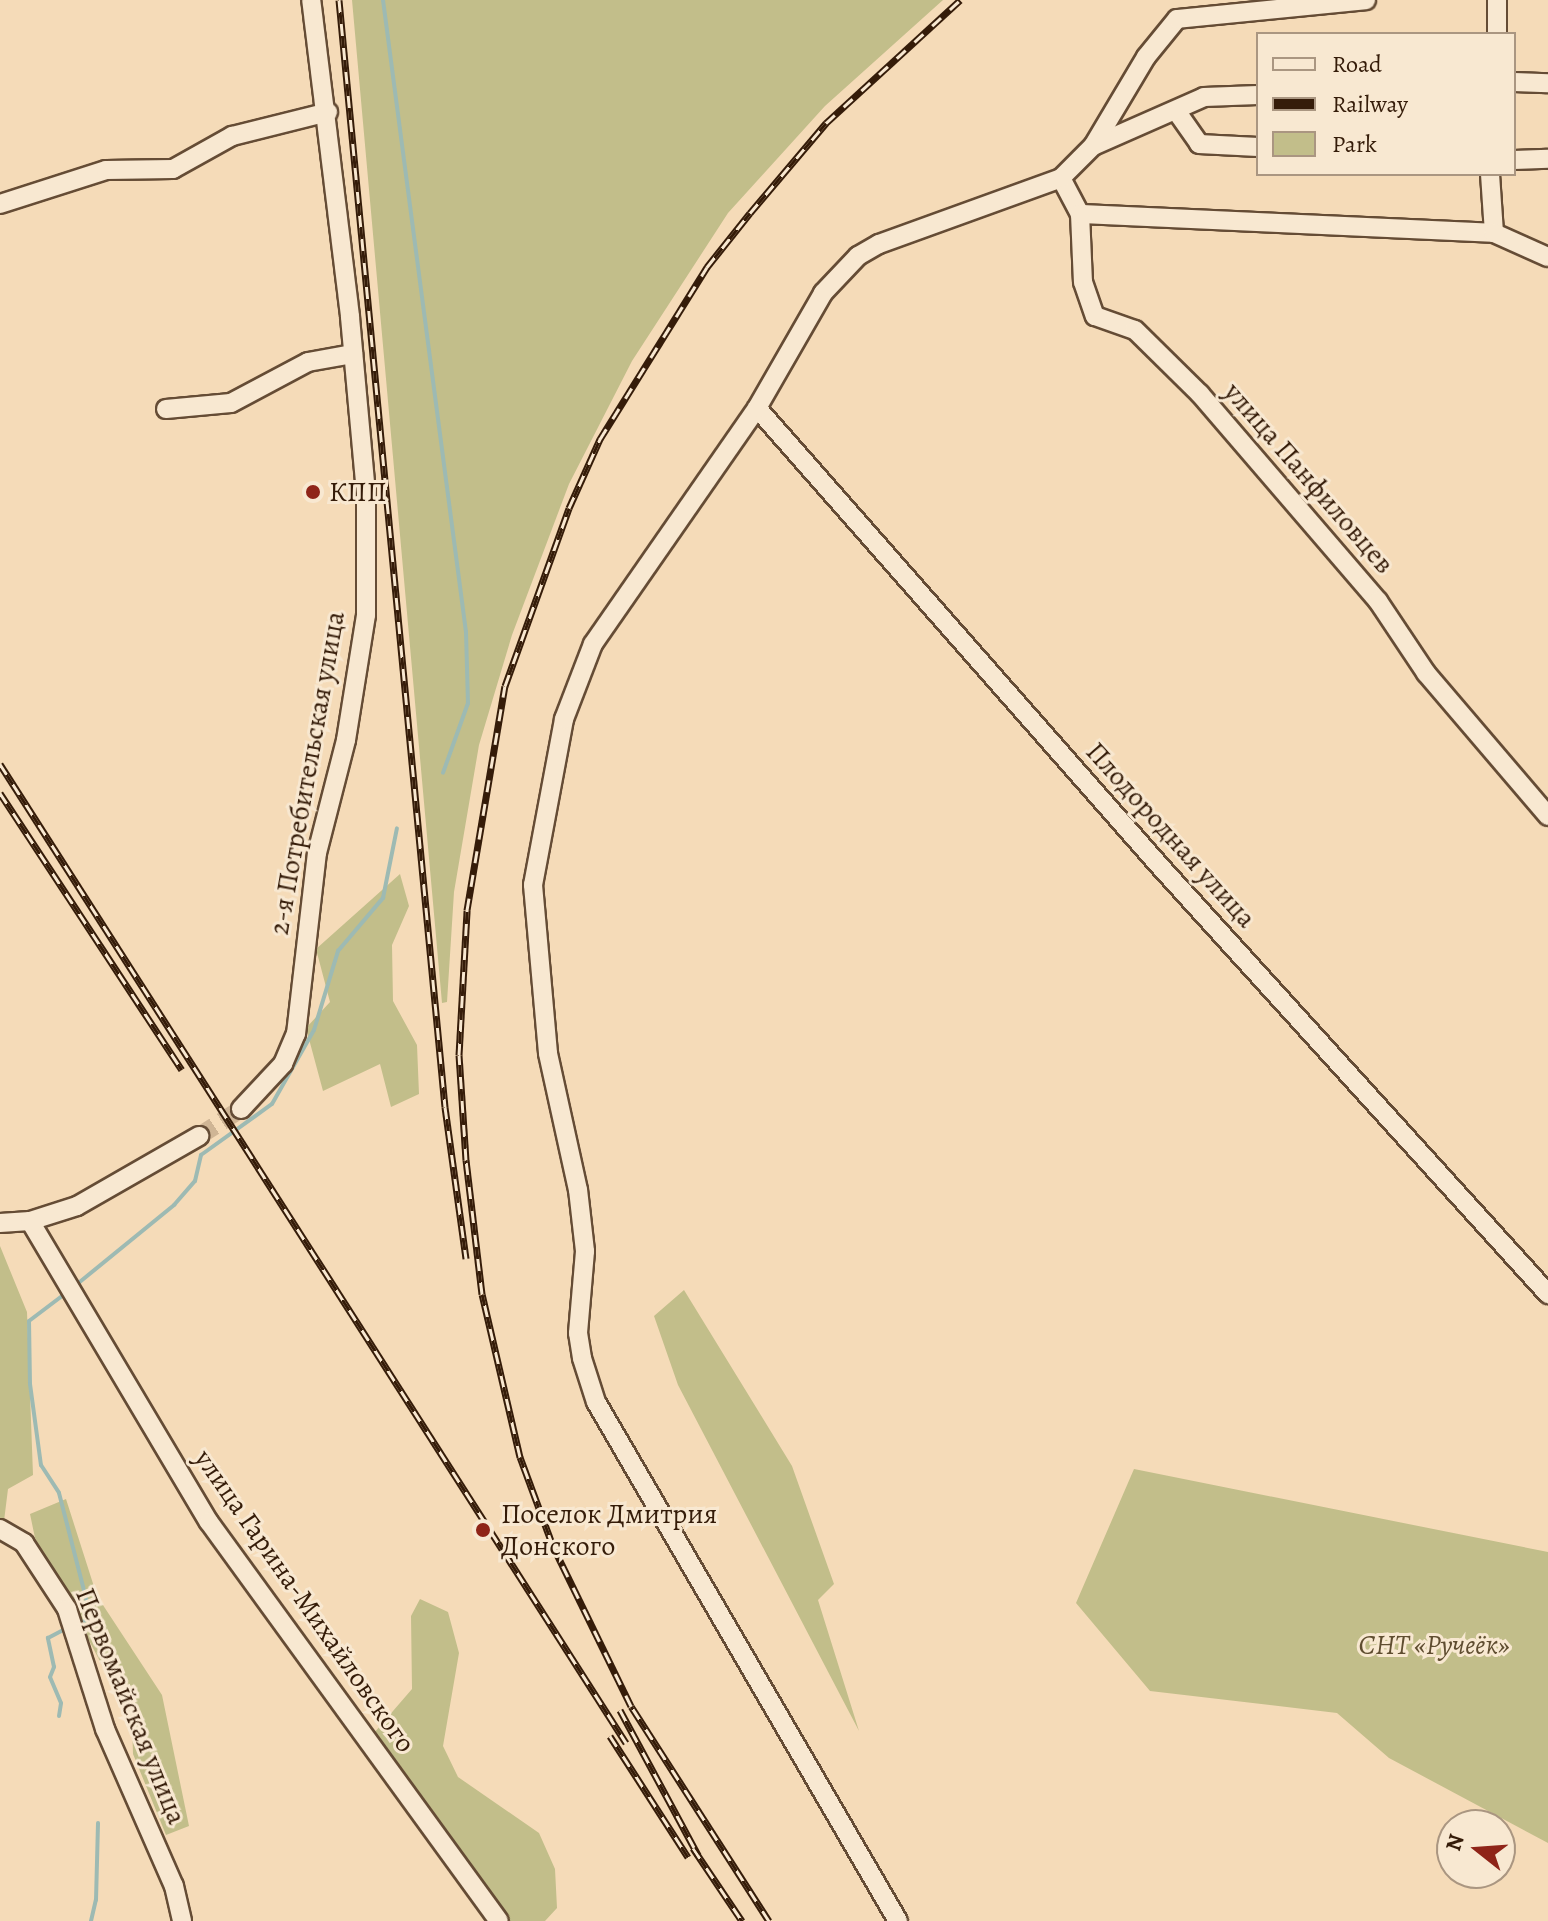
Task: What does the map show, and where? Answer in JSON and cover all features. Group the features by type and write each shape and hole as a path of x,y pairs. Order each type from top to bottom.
{"street":[{"name":"2-я Потребительская улица","path":"241,1109 283,1064 296,1034 317,853 363,649 366,493 328,112 311,0"},
{"path":"898,1921 596,1402 578,1333 585,1251 578,1190 548,1053 533,885 573,687 593,644 757,408 823,293 858,256 879,244 1061,178 1093,146 1146,57 1177,19 1366,0"},
{"path":"1497,0 1497,32"},
{"path":"1516,82 1548,83"},
{"path":"1093,146 1151,117 1177,112 1204,97 1256,95"},
{"path":"0,204 106,170 173,169 232,136 328,112"},
{"path":"1177,112 1199,144 1256,147"},
{"path":"1516,160 1548,159"},
{"path":"1490,176 1494,233"},
{"name":"улица Панфиловцев","path":"1061,178 1080,214 1083,282 1095,316 1135,330 1200,394 1378,601 1426,673 1548,816"},
{"path":"1080,214 1494,233 1548,257"},
{"path":"166,409 231,403 308,362 353,354"},
{"name":"Плодородная улица","path":"757,408 1158,864 1548,1294"},
{"path":"0,1223 30,1221 121,1185 199,1136"},
{"name":"улица Гарина-Михайловского","path":"30,1221 209,1522 499,1921"},
{"name":"Первомайская улица","path":"0,1529 24,1543 67,1609 105,1729 174,1886 182,1921"}],"green space":[{"path":"352,0 943,0 825,106 728,213 632,361 569,484 512,635 479,745 454,892 447,1002 442,1003"},
{"path":"400,874 409,906 392,945 393,1001 417,1045 419,1094 391,1107 380,1064 323,1091 306,1028 330,1002 316,949"},
{"path":"0,1246 27,1312 33,1475 8,1489 4,1521 0,1518"},
{"path":"684,1290 792,1466 834,1584 818,1600 859,1731 678,1385 654,1316"},
{"name":"СНТ «Ручеёк»","path":"1134,1469 1548,1552 1548,1843 1516,1826 1516,1809 1484,1809 1389,1758 1337,1713 1150,1691 1076,1603"},
{"path":"66,1499 97,1596 162,1695 189,1826 166,1835 133,1754 132,1722 35,1538 30,1514"},
{"path":"420,1599 448,1612 459,1653 443,1746 458,1777 539,1833 555,1869 557,1908 545,1921 510,1921 374,1733 412,1689 411,1616"}],"waterway":[{"path":"383,0 466,632 468,703 443,773"},
{"path":"76,1285 174,1205 195,1181 201,1155 272,1104 314,1030 338,951 383,898 397,828"},
{"path":"66,1293 29,1321 30,1384 41,1465 59,1493 91,1618 79,1623"},
{"path":"59,1716 61,1703 50,1677 54,1667 48,1638 67,1628"},
{"path":"91,1921 96,1900 98,1823"}],"tunnel":[{"path":"199,1136 241,1109"}],"railway":[{"path":"339,0 445,1107 466,1259"},
{"path":"769,1921 631,1706 553,1546 520,1457 482,1294 466,1160 459,1055 467,910 505,686 569,508 600,439 707,267 750,213 826,123 960,0"},
{"path":"0,764 626,1743"},
{"path":"0,793 182,1070"},
{"path":"620,1710 698,1855"},
{"path":"610,1736 688,1857"},
{"path":"693,1848 742,1921"}],"place":[{"name":"КПП","path":"313,492"},
{"name":"Поселок Дмитрия Донского","path":"483,1530"}]}
